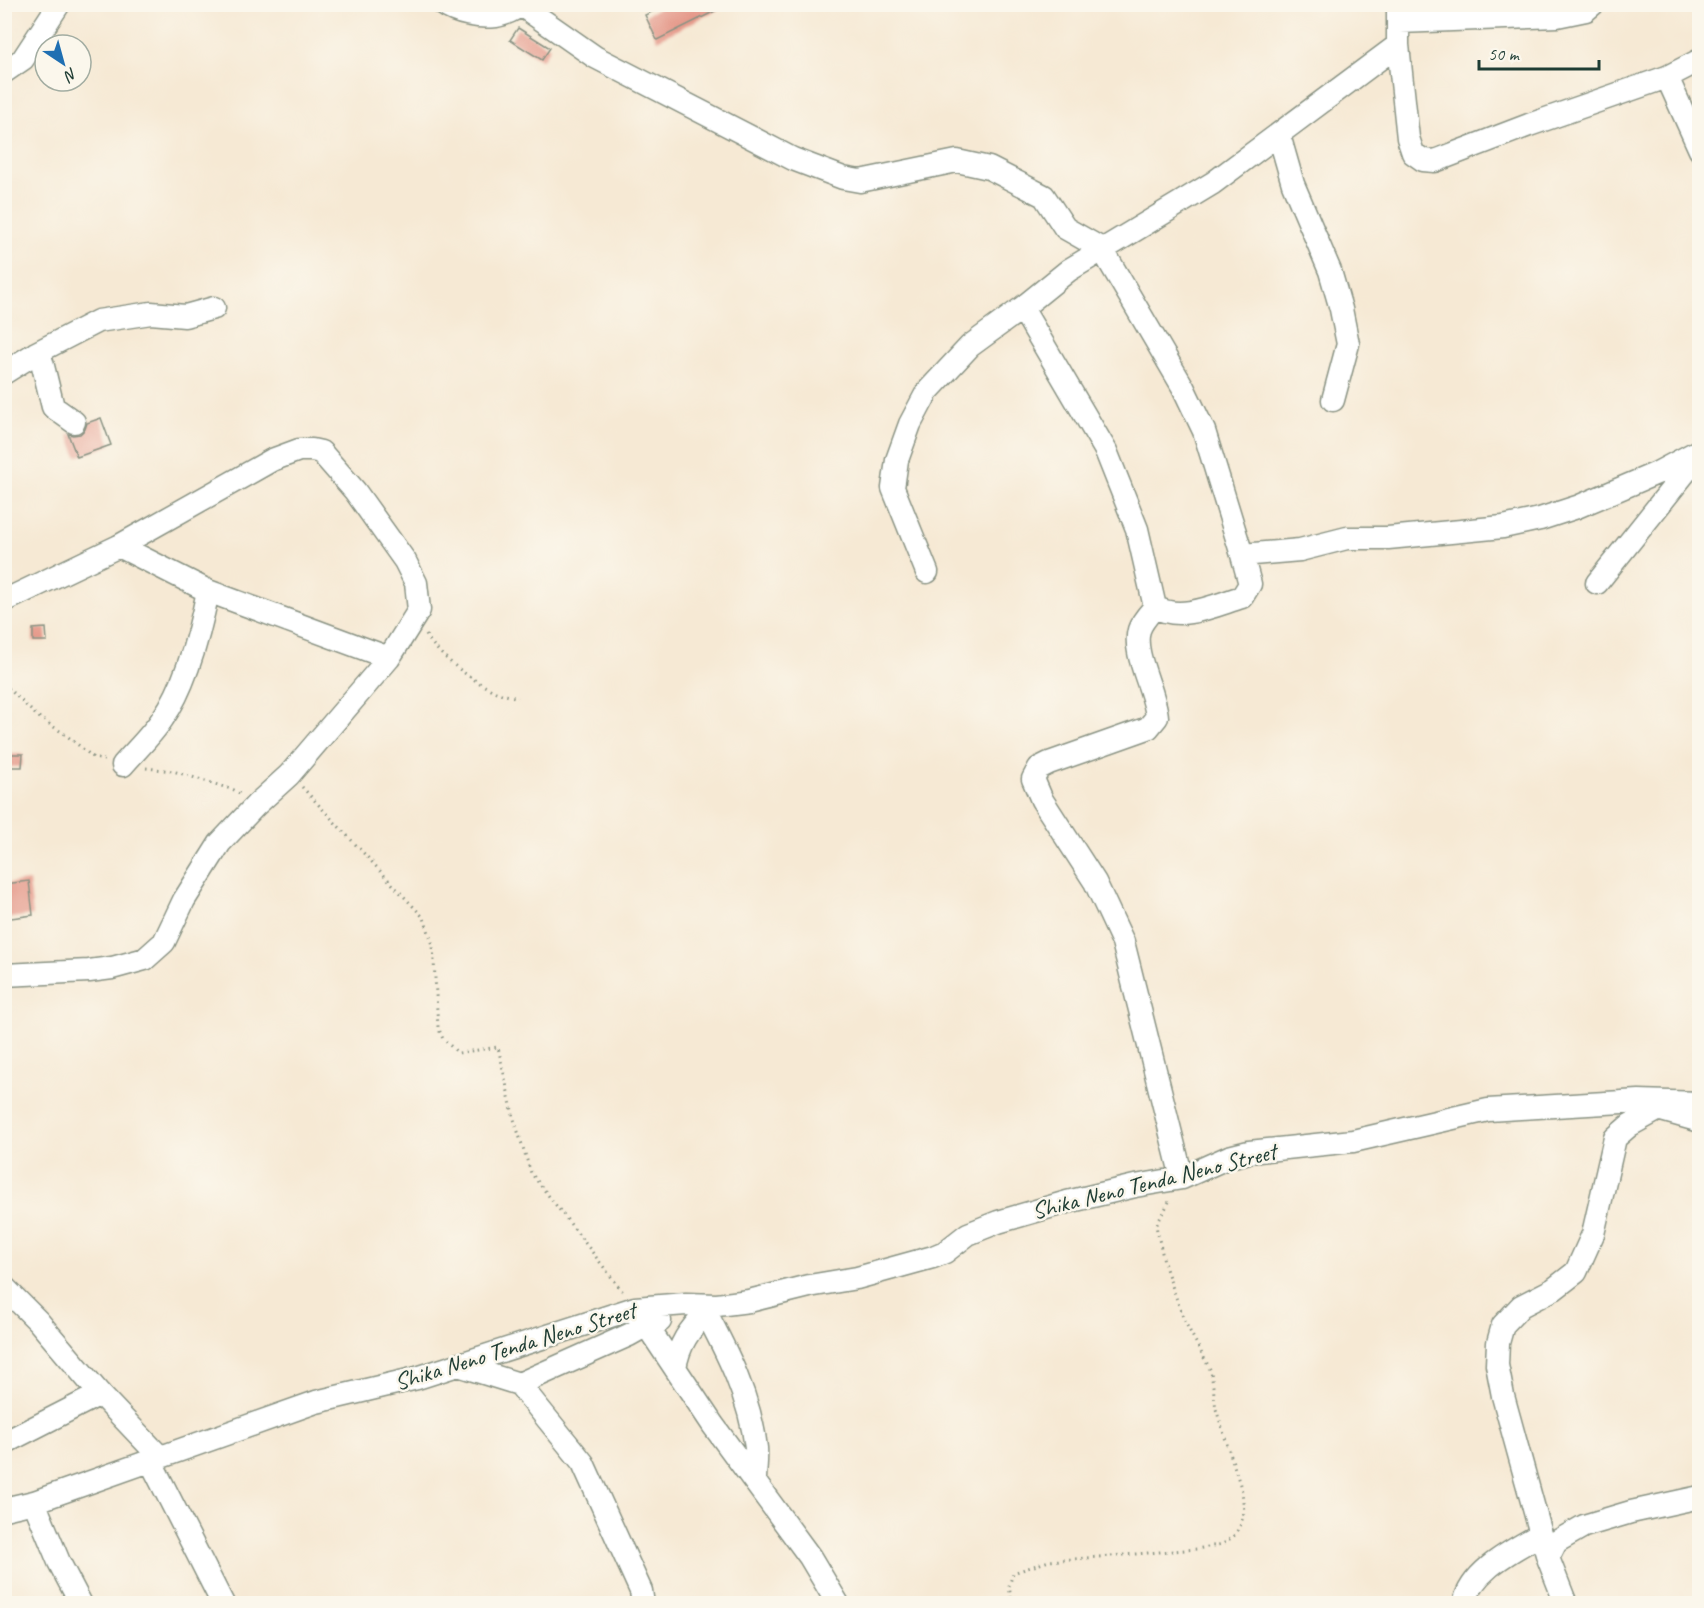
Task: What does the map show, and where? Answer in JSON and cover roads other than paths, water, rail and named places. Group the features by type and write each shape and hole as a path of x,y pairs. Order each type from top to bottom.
{"street":[{"path":"4,72 23,59 59,4"},
{"path":"443,4 465,14 496,16 523,5 595,57 792,159 843,178 860,181 957,161 988,168 1044,196 1065,228 1102,249 1183,387 1204,431 1242,555 1250,584 1242,597 1201,610 1176,614 1165,613 1155,607 1137,529 1106,451 1022,308"},
{"path":"1593,4 1586,10 1557,16 1399,13 1398,45 1408,138 1413,153 1423,160 1435,161 1529,125 1667,77 1700,60"},
{"path":"927,572 893,488 897,460 910,424 927,393 970,346 1069,270 1213,183 1398,45"},
{"path":"1667,77 1700,150"},
{"path":"1280,135 1293,184 1330,271 1348,344 1333,400"},
{"path":"4,373 36,353 98,321 151,313 185,316 214,308"},
{"path":"36,353 42,362 53,407 74,422"},
{"path":"4,601 119,546 272,460 298,450 312,450 321,452 355,491 405,561 416,583 419,610 390,658 289,775 220,843 184,900 164,942 145,959 112,968 89,971 4,975"},
{"path":"1242,555 1300,550 1347,538 1388,538 1503,527 1530,521 1577,507 1700,452"},
{"path":"1598,583 1700,452"},
{"path":"119,546 208,591 390,658"},
{"path":"123,765 163,718 180,688 201,624 208,591"},
{"path":"1155,607 1139,629 1137,646 1156,704 1157,717 1148,728 1049,762 1039,768 1033,779 1042,800 1095,882 1123,942 1182,1178"},
{"name":"Shika Neno Tenda Neno Street","path":"4,1509 34,1502 316,1402 417,1378 686,1304 708,1308 857,1278 939,1255 968,1234 998,1222 1067,1202 1182,1178 1229,1157 1249,1152 1353,1141 1488,1110 1700,1102"},
{"path":"1566,1604 1548,1558 1503,1396 1497,1365 1498,1343 1503,1325 1521,1306 1554,1289 1576,1272 1593,1234 1616,1138 1649,1105 1700,1121"},
{"path":"4,1287 38,1321 155,1458 223,1604"},
{"path":"675,1368 678,1350 694,1324 708,1308 743,1391 757,1450 755,1481"},
{"path":"519,1384 629,1335 641,1316 713,1425 810,1557 838,1604"},
{"path":"458,1365 519,1384 583,1463 641,1591 644,1604"},
{"path":"4,1443 100,1395"},
{"path":"1548,1558 1556,1542 1584,1526 1631,1512 1700,1497"},
{"path":"34,1502 59,1562 81,1604"},
{"path":"1464,1604 1475,1579 1501,1558 1541,1533"}]}
